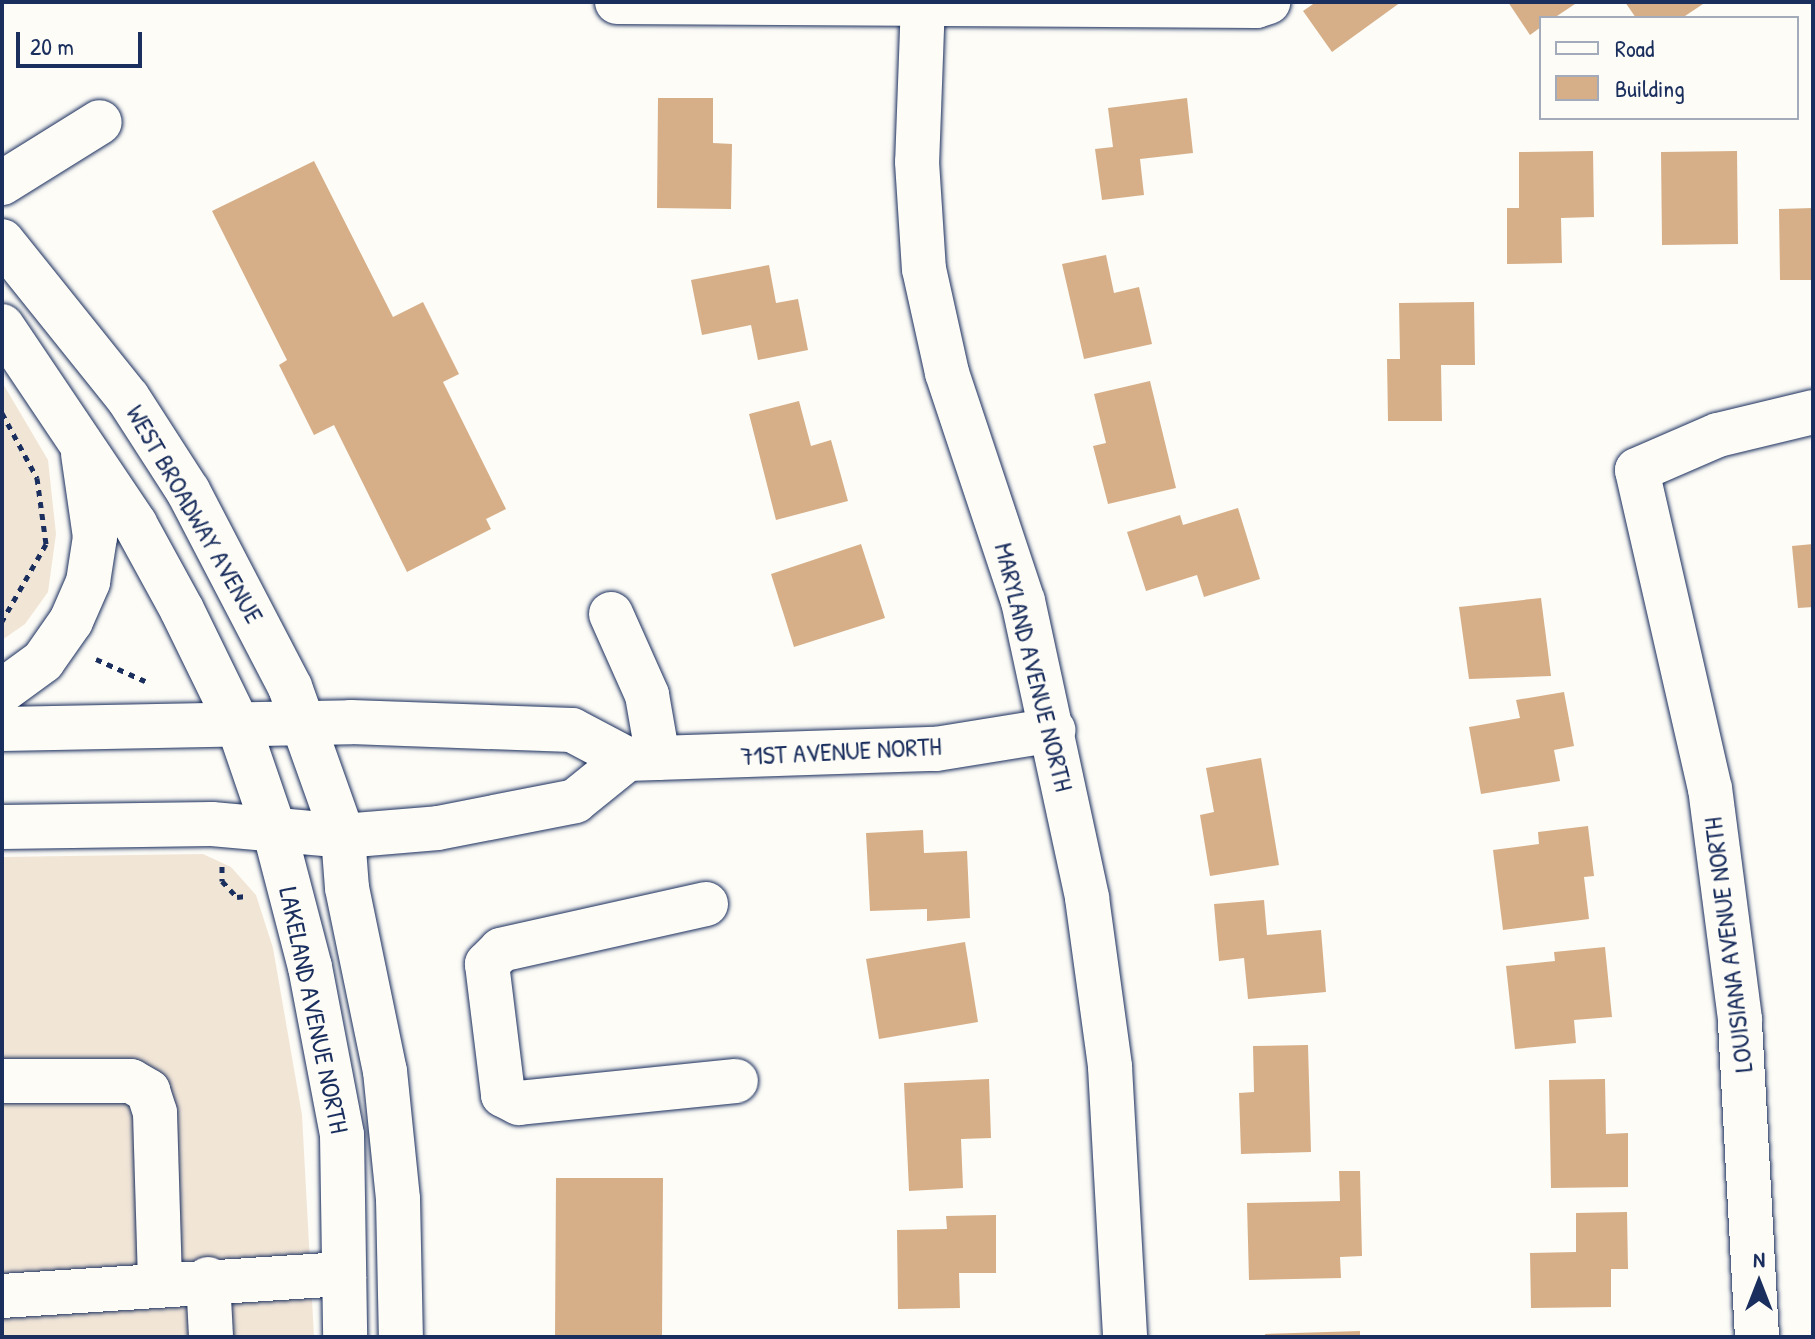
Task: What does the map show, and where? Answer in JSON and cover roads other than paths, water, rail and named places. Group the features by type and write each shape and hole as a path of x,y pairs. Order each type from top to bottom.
{"street":[{"path":"617,2 1262,4"},
{"name":"MARYLAND AVENUE NORTH","path":"924,3 917,162 924,269 947,373 1023,601 1087,898 1110,1067 1125,1337"},
{"path":"2,183 100,122"},
{"name":"WEST BROADWAY AVENUE","path":"2,241 128,398 188,491 255,614 303,726 343,836"},
{"path":"2,326 80,436 135,524 239,727 274,829"},
{"name":"LOUISIANA AVENUE NORTH","path":"1757,1337 1740,1019 1710,789 1660,558 1637,470 1718,435 1813,412"},
{"path":"2,691 43,661 71,621 88,582 95,537 80,436"},
{"path":"2,827 212,824 343,836 438,828 575,801 642,759 647,695 611,614"},
{"name":"71ST AVENUE NORTH","path":"303,726 351,722 572,730 642,759 936,749 1053,730"},
{"path":"2,729 303,726"},
{"name":"LAKELAND AVENUE NORTH","path":"274,829 310,967 342,1135 345,1337"},
{"name":"LAKELAND AVENUE NORTH","path":"343,836 347,888 385,1071 398,1199 401,1337"},
{"path":"706,904 501,950 487,964 503,1095 519,1103 736,1081"},
{"path":"2,1081 131,1081 148,1091 155,1113 160,1284"},
{"path":"2,1296 208,1279 344,1274"},
{"path":"208,1279 211,1337"}]}
